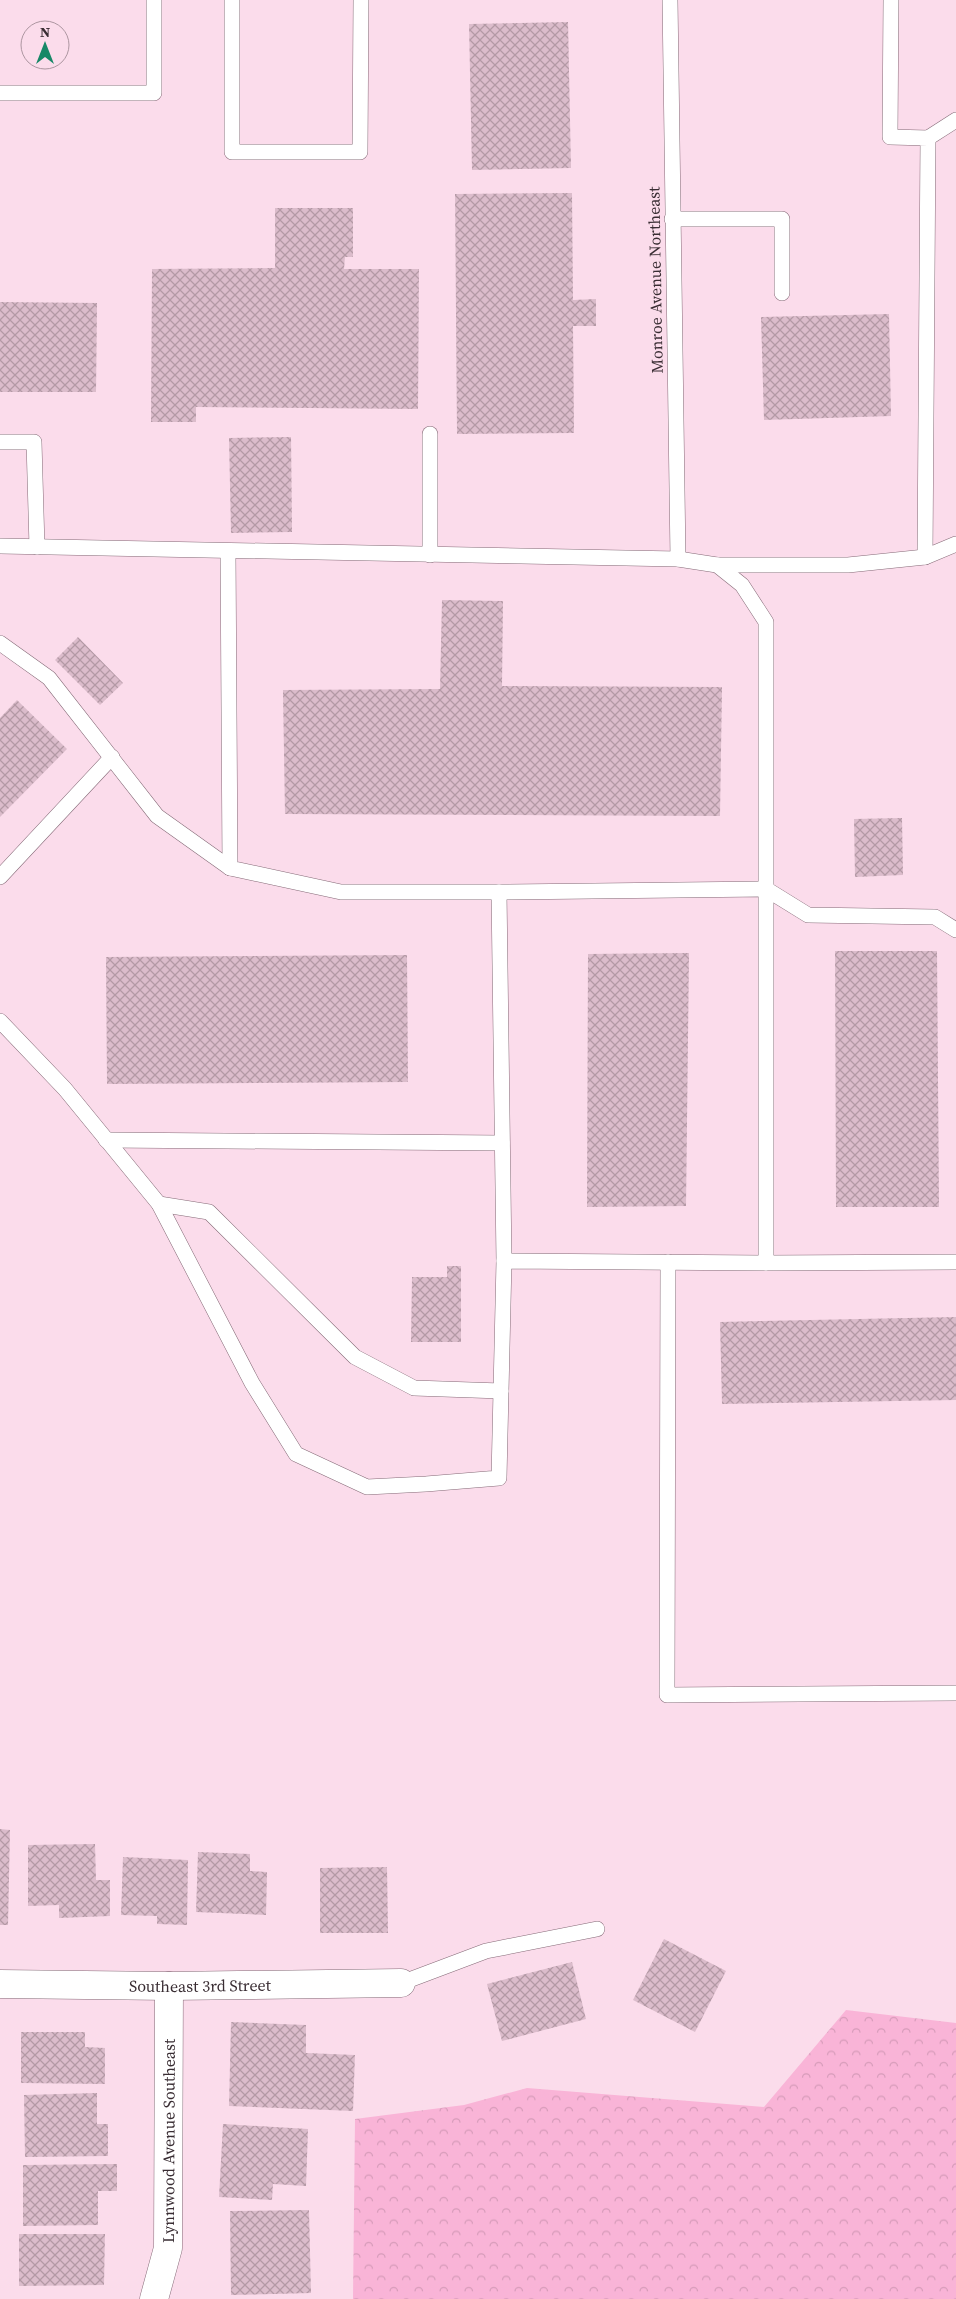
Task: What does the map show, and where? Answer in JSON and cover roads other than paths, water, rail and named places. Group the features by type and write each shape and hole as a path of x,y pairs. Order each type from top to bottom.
{"street":[{"name":"Southeast 3rd Street","path":"0,1984 169,1986 401,1983"},
{"name":"Lynnwood Avenue Southeast","path":"155,2297 168,2248 169,1986"}],"lane":[{"path":"0,93 154,93 154,0"},
{"path":"232,0 232,152 360,152 361,0"},
{"name":"Monroe Avenue Northeast","path":"670,0 678,559"},
{"path":"891,0 890,137 928,138 956,120"},
{"path":"925,557 928,138"},
{"path":"672,219 782,219 782,293"},
{"path":"430,434 430,555"},
{"path":"0,442 34,442 37,547"},
{"path":"0,546 678,559 717,565 848,565 925,557 956,544"},
{"path":"228,551 230,868"},
{"path":"717,565 742,584 766,622 766,1263"},
{"path":"0,643 49,678 157,816 230,868 341,892 766,889 808,915 935,917 956,930"},
{"path":"0,877 112,757"},
{"path":"0,1021 65,1089 159,1204 252,1383 296,1454 367,1487 499,1478 504,1261 499,892"},
{"path":"106,1140 502,1143"},
{"path":"159,1204 209,1212 355,1357 414,1388 501,1391"},
{"path":"504,1261 956,1262"},
{"path":"668,1262 667,1695 956,1693"},
{"path":"401,1983 486,1951 597,1928"}]}
